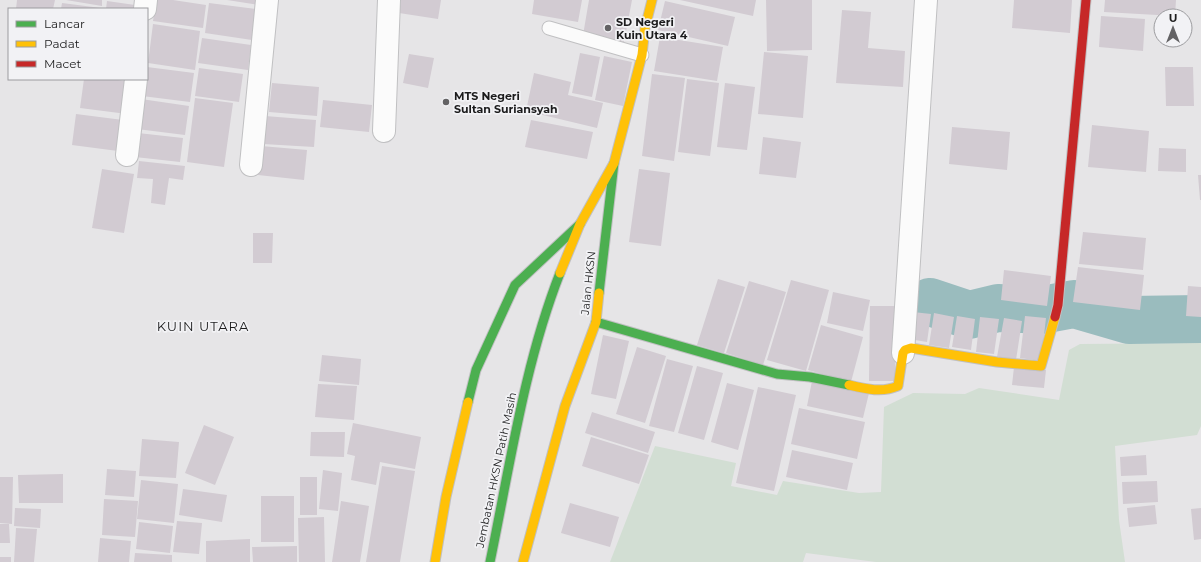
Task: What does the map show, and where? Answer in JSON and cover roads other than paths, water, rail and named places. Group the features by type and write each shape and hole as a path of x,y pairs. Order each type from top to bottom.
{"street":[{"path":"251,165 267,0"},
{"path":"384,131 389,0"},
{"name":"Jalan HKSN","path":"523,562 566,406 596,322 614,163 642,54 645,28 652,0"},
{"path":"596,322 777,374 810,377 873,390 889,390 898,386 903,353 926,0"},
{"path":"903,353 905,350 911,348 997,362 1041,366 1058,305 1086,0"},
{"path":"127,155 136,80"},
{"path":"435,562 446,498 476,370 515,285 580,224 614,163"},
{"name":"Jembatan HKSN Patih Masih","path":"490,562 527,383 545,312 580,224"}],"lane":[{"path":"549,28 642,54"}],"waterway":[{"path":"930,302 969,315 998,308 1042,310 1074,304 1129,320 1201,319"}],"place":[{"name":"SD Negeri Kuin Utara 4","path":"608,28"},
{"name":"MTS Negeri Sultan Suriansyah","path":"446,102"}],"district":[{"name":"KUIN UTARA","path":"203,326"}]}
